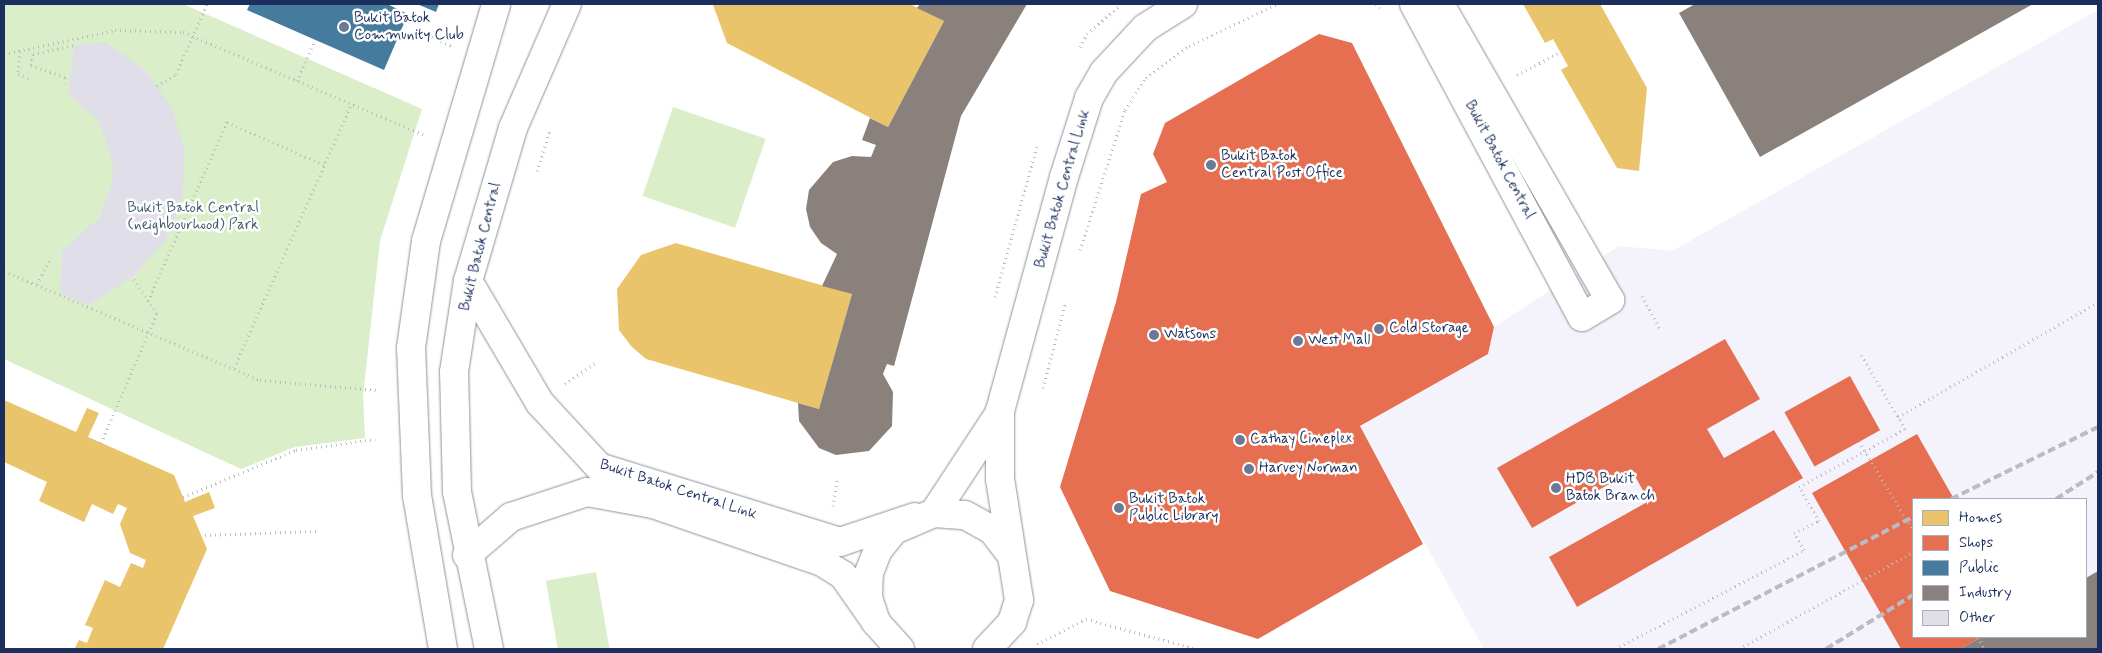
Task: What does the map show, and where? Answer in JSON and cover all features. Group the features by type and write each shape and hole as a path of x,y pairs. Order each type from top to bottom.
{"street":[{"path":"443,649 418,496 411,348 426,241 451,144 496,4"},
{"name":"Bukit Batok Central","path":"489,649 467,555 457,492 454,372 468,282 513,128 567,4"},
{"name":"Bukit Batok Central Link","path":"988,649 1012,622 1019,600 1019,576 1012,554 1000,479 1000,411 1089,98 1123,48 1145,28 1183,4"},
{"name":"Bukit Batok Central","path":"1414,4 1582,317 1610,300 1440,4"},
{"name":"Bukit Batok Central Link","path":"468,282 540,403 599,467 840,542 924,515 965,515 992,530 1012,554"},
{"name":"Bukit Batok Central Link","path":"876,622 868,598 869,573 878,550 894,530 924,515 1000,411"},
{"name":"Bukit Batok Central Link","path":"467,555 511,517 588,492 653,504 822,562 843,575 876,622 900,649"}],"path":[{"path":"157,86 176,74 207,4"},
{"path":"1078,258 1125,110 1146,78 1189,46 1277,4"},
{"path":"4,54 132,29 193,36 351,105 451,144"},
{"path":"427,35 456,48"},
{"path":"68,40 69,46"},
{"path":"297,82 316,40"},
{"path":"65,83 65,77 31,65 33,54 74,45"},
{"path":"20,51 18,74 28,78"},
{"path":"1514,76 1560,52"},
{"path":"234,368 351,105"},
{"path":"535,175 553,121"},
{"path":"148,300 227,122 324,165"},
{"path":"38,284 51,258"},
{"path":"4,271 260,380 377,390"},
{"path":"101,443 157,313 132,277"},
{"path":"1043,388 1068,295"},
{"path":"1898,417 2098,302"},
{"path":"1615,649 1804,550 1794,533 1819,521 1799,488 1905,430 1860,353"},
{"path":"559,388 595,363"},
{"path":"183,497 296,450 375,439"},
{"path":"1859,441 1912,528"},
{"path":"833,496 837,480"},
{"path":"205,535 317,531"},
{"path":"1739,649 1912,553"},
{"path":"1028,649 1086,619 1197,649"},
{"path":"1979,638 1985,649"}],"shaded area":[{"path":"2098,10 2098,649 1484,649 1360,427 1488,354 1494,327 1619,246 1672,251"}],"green space":[{"name":"Bukit Batok Central (neighbourhood) Park","path":"4,4 183,4 422,109 380,241 363,396 365,438 295,447 241,469 4,359"},
{"path":"673,107 766,139 735,228 642,196"},
{"path":"596,572 610,649 558,649 546,581"}],"building: Homes":[{"path":"910,4 944,21 888,127 727,43 713,5"},
{"path":"1523,4 1600,4 1647,88 1639,171 1617,168 1561,70 1568,66 1553,39 1545,43"},
{"path":"676,243 852,294 819,409 646,359 631,346 619,330 617,289 641,255"},
{"path":"4,400 76,432 87,408 99,413 88,437 174,475 185,502 209,492 215,508 193,516 207,549 163,649 75,648 79,640 87,643 93,628 85,625 105,580 120,587 131,563 143,568 146,560 130,553 120,524 127,508 118,504 113,514 92,504 84,522 39,501 47,482 4,462"}],"building: Shops":[{"name":"West Mall","path":"1319,34 1352,43 1494,327 1488,354 1360,426 1423,544 1258,639 1110,591 1060,487 1116,302 1141,194 1167,182 1153,154 1165,123"},
{"path":"1725,339 1760,399 1707,429 1724,458 1774,430 1803,478 1577,607 1549,557 1649,501 1632,471 1532,528 1497,468"},
{"path":"1850,376 1880,430 1814,467 1784,412"},
{"path":"1917,434 1953,498 1912,498 1912,638 1980,638 1960,649 1901,649 1812,493"}],"building: Public":[{"name":"Bukit Batok Community Club","path":"250,4 387,4 408,14 384,70 247,10"},
{"name":"Bukit Batok Community Club","path":"417,4 439,4 436,12"}],"building: Industry":[{"path":"920,4 1027,4 961,116 894,366 887,364 883,374 893,392 892,426 869,451 836,455 819,448 799,421 798,403 819,409 852,294 822,286 837,254 821,243 810,227 806,209 809,190 833,162 852,156 871,157 876,145 862,140 870,118 888,127 944,21 917,8"},
{"path":"1695,4 2033,4 1760,157 1679,13"},
{"path":"2098,571 2098,649 1960,649 1980,638 2087,638 2087,577"}],"building: Other":[{"path":"105,42 144,69 172,107 185,152 182,200 164,243 132,277 88,305 60,294 62,251 99,218 112,184 113,163 99,122 68,93 74,45"}],"railway":[{"path":"1953,498 2098,427"},
{"path":"2058,498 2098,472"},
{"path":"1658,649 1912,518"},
{"path":"1826,649 1912,596"}],"place":[{"name":"Bukit Batok Community Club","path":"344,27"},
{"name":"Bukit Batok Central Post Office","path":"1211,165"},
{"name":"Cold Storage","path":"1379,329"},
{"name":"Watsons","path":"1154,335"},
{"name":"West Mall","path":"1298,341"},
{"name":"Cathay Cineplex","path":"1240,440"},
{"name":"Harvey Norman","path":"1249,469"},
{"name":"HDB Bukit Batok Branch","path":"1556,488"},
{"name":"Bukit Batok Public Library","path":"1119,508"}]}
